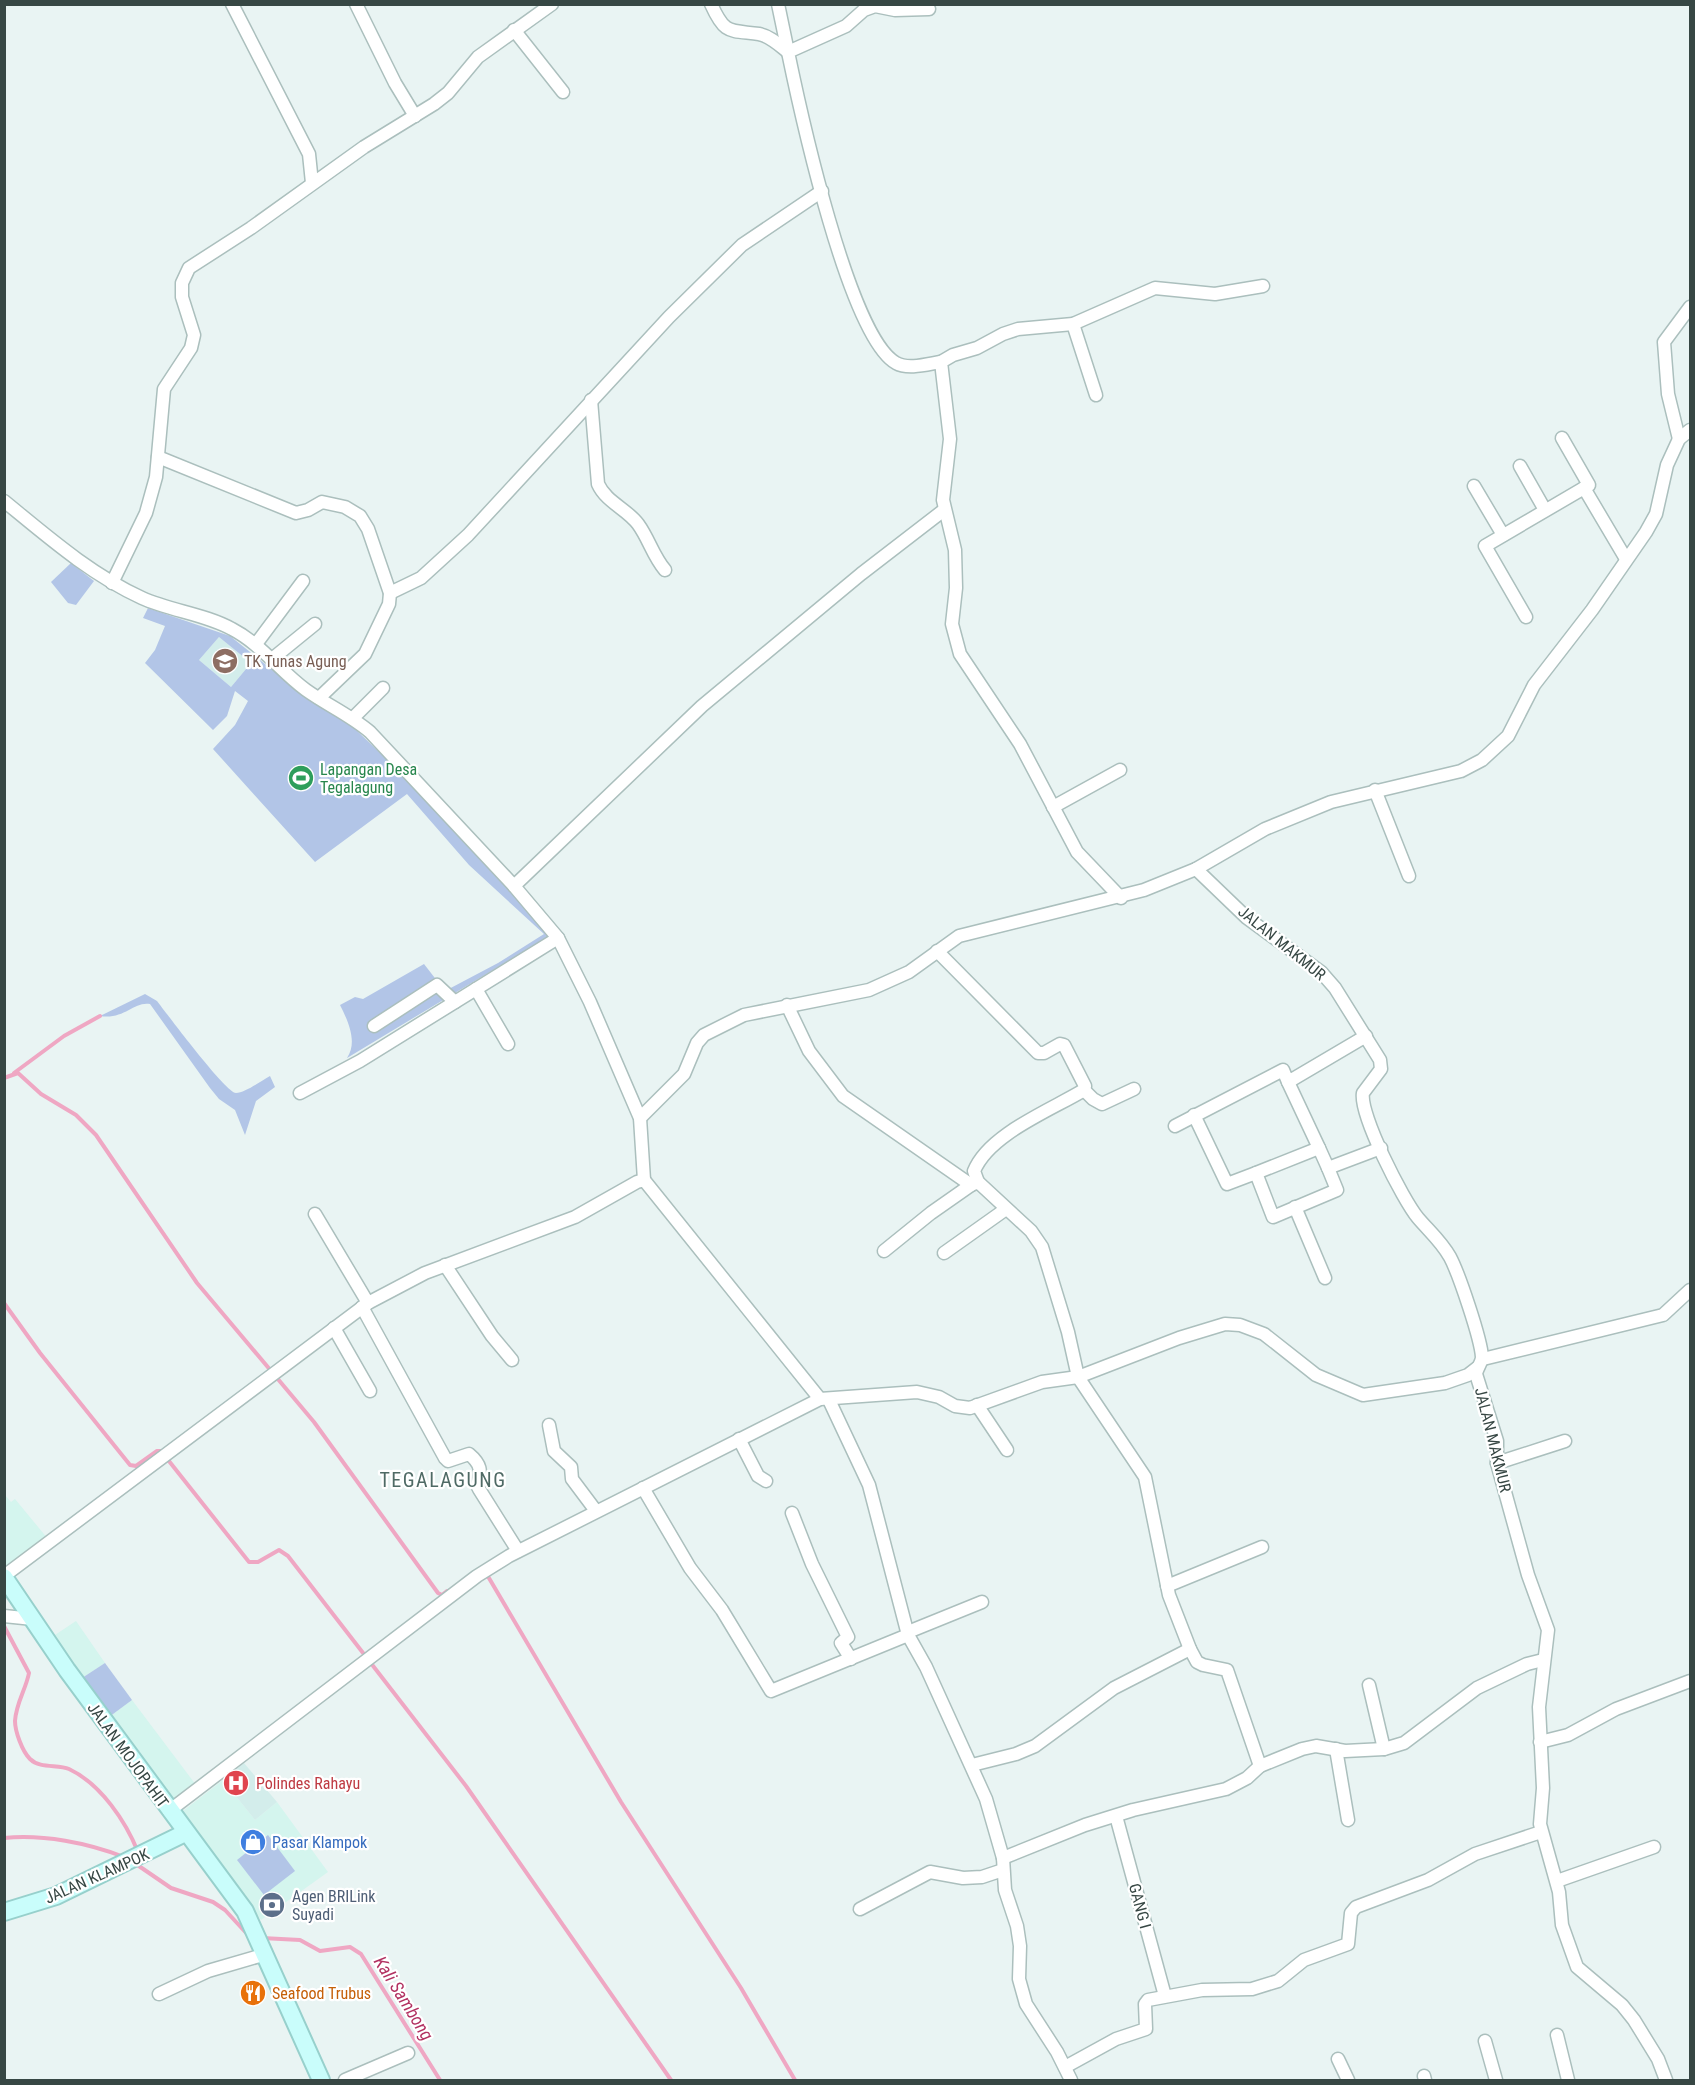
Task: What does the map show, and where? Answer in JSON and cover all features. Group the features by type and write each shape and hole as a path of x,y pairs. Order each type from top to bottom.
{"street":[{"path":"232,4 309,154 312,183"},
{"path":"356,4 395,83 415,116"},
{"path":"112,583 146,513 156,477 164,389 171,374 187,358 194,335 182,297 182,283 186,273 198,261 250,228 364,147 448,93 478,57 552,4"},
{"path":"711,4 727,30 736,34 760,34 788,52"},
{"path":"778,4 822,191 850,289 875,342 897,364 907,366 941,362 953,355 977,348 1003,333 1018,329 1073,324 1155,288 1215,294 1263,286"},
{"path":"788,52 846,26 864,10 875,6 895,10 929,9"},
{"path":"514,30 563,92"},
{"path":"390,593 421,578 468,535 669,317 742,245 822,191"},
{"path":"1679,439 1668,394 1664,342 1690,307"},
{"path":"1073,324 1096,395"},
{"path":"941,362 950,439 944,481 944,510 955,550 956,588 952,624 960,654 1016,737 1077,852 1121,897"},
{"path":"591,400 597,484 604,495 637,522 646,536 653,555 664,570"},
{"path":"640,1118 684,1074 697,1043 704,1035 744,1015 869,990 909,972 959,936 1074,906 1121,897 1197,869 1264,829 1331,802 1461,771 1498,747 1514,724 1534,685 1592,610 1656,514 1667,465 1679,439 1690,429"},
{"path":"1526,617 1485,546 1589,485 1562,438"},
{"path":"158,457 296,513 308,510 322,502 345,507 360,516 368,529 390,593 389,604 365,654 319,698"},
{"path":"1520,466 1545,510"},
{"path":"1474,486 1503,535"},
{"path":"1584,488 1626,560"},
{"path":"4,501 67,552 112,583 162,606 230,627 256,644 306,690 353,718 370,732 514,886 558,938 590,1002 640,1118 644,1180 825,1400 869,1485 908,1633 927,1667 986,1800 1003,1864 1010,1909 1017,1926 1020,1946 1019,1979 1026,2004 1071,2080"},
{"path":"514,886 614,794 702,706 861,574 944,510"},
{"path":"256,644 303,581"},
{"path":"272,659 315,624"},
{"path":"353,718 383,688"},
{"path":"1053,807 1120,770"},
{"path":"1375,790 1409,876"},
{"name":"JALAN MAKMUR","path":"1197,869 1247,918 1321,972 1335,988 1382,1065 1362,1097 1370,1126 1401,1192 1449,1255 1459,1276 1480,1363 1478,1380 1497,1441 1497,1463 1528,1575 1548,1630 1540,1697 1543,1788 1541,1832 1557,1881 1562,1925 1572,1959 1582,1973 1609,1994 1634,2020 1658,2059 1666,2080"},
{"path":"300,1093 352,1065 558,938"},
{"path":"937,951 1038,1053 1044,1053 1060,1044 1064,1045 1084,1090 1093,1100 1102,1104 1134,1089"},
{"path":"374,1026 437,985 455,1002"},
{"path":"476,989 508,1044"},
{"path":"787,1005 820,1069 843,1096 975,1184 1031,1231 1042,1247 1068,1332 1078,1377 1145,1477 1167,1587 1190,1649 1197,1662 1227,1670 1260,1766"},
{"path":"1288,1082 1366,1036"},
{"path":"1175,1126 1283,1070 1338,1190 1273,1217 1256,1173"},
{"path":"975,1184 974,1171 986,1152 1002,1138 1084,1090"},
{"path":"1194,1115 1227,1184 1319,1148"},
{"path":"1328,1168 1381,1148"},
{"path":"4,1577 365,1305 398,1285 445,1265 575,1217 632,1184 644,1180"},
{"path":"884,1251 931,1213 975,1184"},
{"path":"1295,1208 1325,1278"},
{"path":"944,1253 1006,1209"},
{"path":"315,1214 444,1458 454,1461 469,1454 480,1467 481,1474 477,1485 518,1551"},
{"path":"445,1265 492,1336 512,1360"},
{"path":"169,1811 482,1573 518,1551 596,1511 739,1439 825,1400 900,1391 930,1393 955,1406 970,1408 1042,1382 1078,1377 1179,1338 1225,1324 1240,1325 1264,1334 1316,1375 1363,1395 1445,1383 1468,1375 1480,1363 1663,1315 1690,1290"},
{"path":"334,1328 370,1391"},
{"path":"976,1405 1007,1450"},
{"path":"549,1425 554,1451 571,1467 572,1479 596,1511"},
{"path":"739,1439 758,1476 766,1481"},
{"path":"1497,1463 1565,1441"},
{"path":"643,1488 690,1568 722,1610 771,1691 982,1602"},
{"path":"792,1513 812,1564 848,1637 841,1643 851,1659"},
{"path":"1167,1587 1262,1547"},
{"name":"JALAN MOJOPAHIT","path":"4,1577 169,1811 242,1906 262,1952"},
{"path":"5,1616 33,1619"},
{"path":"972,1765 1016,1754 1035,1746 1114,1688 1190,1649"},
{"path":"860,1909 930,1872 963,1878 982,1877 1003,1864 1084,1825 1151,1805 1226,1789 1247,1778 1260,1766 1302,1749 1316,1746 1336,1749 1384,1749 1412,1739 1477,1688 1527,1664 1543,1660"},
{"path":"1540,1742 1568,1735 1616,1709 1690,1681"},
{"path":"1369,1685 1384,1749"},
{"path":"1336,1749 1348,1820"},
{"name":"GANG I","path":"1116,1816 1165,1996"},
{"path":"1065,2067 1116,2039 1146,2029 1146,2002 1165,1996 1202,1990 1240,1991 1278,1981 1304,1960 1347,1944 1351,1913 1356,1907 1428,1880 1475,1854 1541,1832"},
{"name":"JALAN KLAMPOK","path":"4,1912 44,1901 145,1855 185,1833"},
{"path":"1557,1881 1654,1847"},
{"path":"159,1994 208,1971 262,1952 321,2080"},
{"path":"1557,2035 1568,2080"},
{"path":"1485,2041 1496,2080"},
{"path":"345,2080 408,2053"},
{"path":"1338,2059 1348,2080"}],"shaded area":[{"path":"71,563 94,581 76,605 68,603 51,582"},
{"path":"148,608 230,636 310,700 349,723 403,775 551,935 347,1058 352,1038 340,1005 355,997 363,999 424,964 445,991 498,963 544,934 469,865 407,794 315,862 213,749 235,725 248,701 235,691 227,716 213,730 145,663 155,650 165,626 143,618","holes":["219,637 251,663 231,687 199,660"]},
{"name":"TK Tunas Agung","path":"219,637 251,663 231,687 199,660"},
{"path":"145,994 157,1001 230,1090 240,1092 270,1076 275,1087 256,1101 245,1135 235,1110 219,1099 210,1088 150,1004 139,1005 108,1017 100,1016"},
{"path":"4,1494 11,1502 15,1499 48,1539 5,1569"},
{"path":"76,1621 105,1663 82,1678 52,1637"},
{"path":"105,1663 132,1700 109,1717 82,1678"},
{"path":"132,1700 196,1785 172,1803 109,1717"},
{"path":"244,1763 277,1802 255,1820 223,1780"},
{"name":"Pasar Klampok","path":"223,1780 255,1820 277,1802 328,1872 261,1920 179,1814"},
{"path":"268,1835 295,1871 264,1895 237,1860"}],"waterway":[{"path":"14,1073 64,1036 100,1016"},
{"path":"4,1078 18,1073 41,1094 76,1115 96,1135 197,1283 314,1422 438,1593 442,1595 447,1591"},
{"path":"4,1303 40,1353 130,1465 136,1466 157,1451 161,1451 249,1562 258,1562 279,1550 288,1556 466,1786 671,2080"},
{"path":"486,1573 621,1802 741,1988 795,2080"},
{"path":"4,1626 29,1673 15,1721 24,1751 34,1762 69,1769 92,1784 127,1828 138,1852"},
{"name":"Kali Sambong","path":"4,1838 34,1837 65,1841 124,1857"},
{"name":"Kali Sambong","path":"133,1862 171,1888 213,1902 225,1910 249,1936"},
{"name":"Kali Sambong","path":"262,1938 300,1940 320,1951 350,1947 361,1954 440,2080"}],"place":[{"name":"TK Tunas Agung","path":"225,661"},
{"name":"Lapangan Desa Tegalagung","path":"301,778"},
{"name":"Polindes Rahayu","path":"236,1783"},
{"name":"Pasar Klampok","path":"253,1842"},
{"name":"Agen BRILink Suyadi","path":"272,1905"},
{"name":"Seafood Trubus","path":"253,1993"}],"district":[{"name":"TEGALAGUNG","path":"443,1480"}]}
